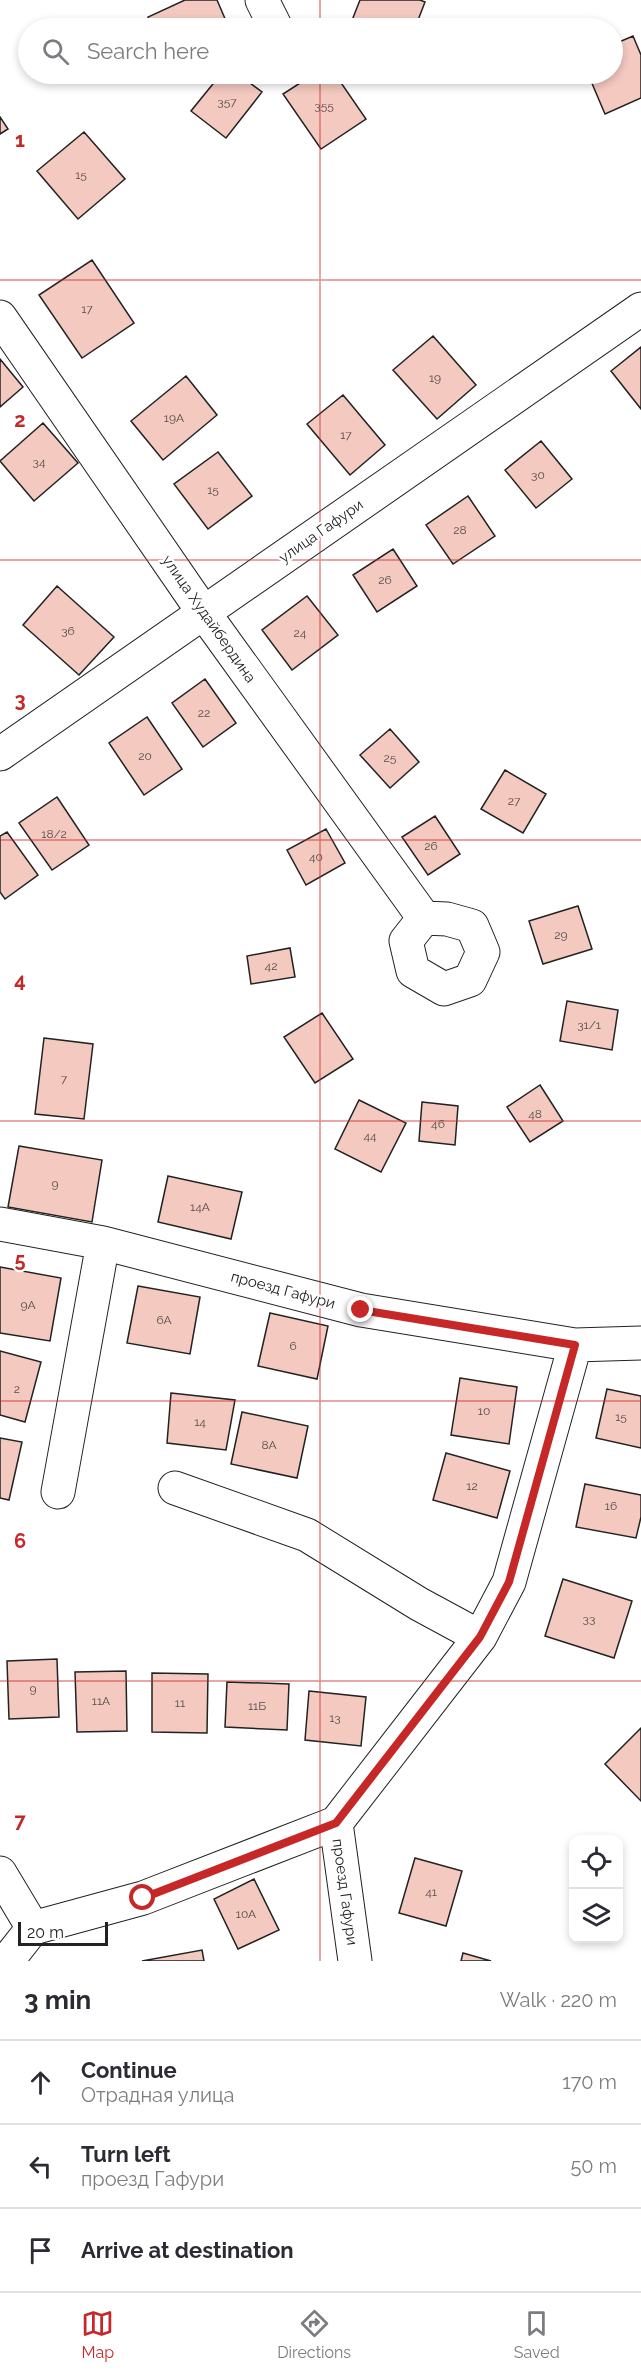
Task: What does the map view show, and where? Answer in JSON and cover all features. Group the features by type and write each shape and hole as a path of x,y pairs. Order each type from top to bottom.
{"street":[{"path":"262,0 271,18"},
{"name":"улица Гафури","path":"0,753 641,309"},
{"name":"улица Худайбердина","path":"0,317 204,613 423,918"},
{"name":"проезд Гафури","path":"0,1224 103,1243 361,1310 575,1345 641,1343"},
{"path":"58,1492 103,1243"},
{"path":"7,1961 33,1928 143,1898 336,1823 480,1637 509,1582 575,1345"},
{"path":"175,1488 307,1535 418,1604 480,1637"},
{"name":"проезд Гафури","path":"336,1823 355,1961"},
{"path":"0,1874 33,1928"}],"building":[{"path":"185,0 217,0 225,18 148,18"},
{"path":"360,0 420,0 425,2 419,18 353,18"},
{"path":"633,36 641,55 641,98 605,114 592,84 623,84 623,40"},
{"path":"213,84 251,84 262,92 226,138 191,111"},
{"path":"298,84 342,84 366,119 321,149 283,94"},
{"path":"0,117 8,129 0,134"},
{"path":"84,132 125,179 78,219 37,171"},
{"path":"92,260 134,323 82,358 39,295"},
{"path":"433,336 476,385 437,419 393,370"},
{"path":"641,347 641,409 611,371"},
{"path":"0,359 23,387 0,407"},
{"path":"186,376 217,415 163,460 131,421"},
{"path":"343,395 385,445 350,475 307,424"},
{"path":"43,423 78,463 34,501 0,461"},
{"path":"541,441 572,479 536,508 505,470"},
{"path":"218,452 252,496 208,529 174,484"},
{"path":"468,496 495,536 453,564 426,525"},
{"path":"393,549 417,586 377,612 353,575"},
{"path":"57,586 114,637 79,675 23,625"},
{"path":"307,596 338,635 292,670 262,630"},
{"path":"205,679 236,723 203,747 172,703"},
{"path":"147,717 182,769 144,795 109,743"},
{"path":"390,729 419,762 390,788 360,755"},
{"path":"505,770 546,794 523,833 481,809"},
{"path":"57,797 89,845 52,870 19,823"},
{"path":"435,816 460,854 428,875 402,837"},
{"path":"326,829 345,863 306,885 287,850"},
{"path":"7,832 38,875 5,899 0,892 0,836"},
{"path":"578,906 592,949 543,964 529,921"},
{"path":"290,948 295,977 251,984 247,956"},
{"path":"567,1001 618,1010 612,1050 560,1041"},
{"path":"322,1013 353,1059 315,1083 284,1037"},
{"path":"44,1038 93,1044 84,1119 35,1114"},
{"path":"540,1085 563,1121 530,1142 507,1107"},
{"path":"359,1100 406,1123 381,1172 335,1149"},
{"path":"422,1102 458,1106 455,1145 419,1141"},
{"path":"19,1146 102,1160 92,1222 8,1207"},
{"path":"168,1176 242,1192 231,1239 158,1222"},
{"path":"0,1267 61,1278 50,1341 0,1333"},
{"path":"138,1286 200,1297 190,1354 127,1343"},
{"path":"270,1313 328,1326 317,1379 258,1366"},
{"path":"0,1351 41,1362 25,1422 0,1415"},
{"path":"460,1378 517,1387 509,1444 451,1435"},
{"path":"607,1389 641,1396 641,1448 596,1438"},
{"path":"171,1393 235,1400 226,1450 167,1443"},
{"path":"242,1412 308,1426 297,1478 231,1464"},
{"path":"0,1438 22,1442 9,1500 0,1498"},
{"path":"446,1453 510,1471 497,1518 433,1500"},
{"path":"585,1484 641,1495 641,1517 636,1538 576,1527"},
{"path":"563,1579 632,1601 614,1658 545,1636"},
{"path":"57,1659 59,1717 9,1719 7,1661"},
{"path":"126,1671 127,1731 77,1732 75,1672"},
{"path":"152,1673 208,1674 207,1733 152,1732"},
{"path":"227,1682 289,1684 287,1730 225,1727"},
{"path":"309,1691 366,1697 361,1746 305,1740"},
{"path":"641,1728 641,1801 605,1764"},
{"path":"415,1858 462,1871 446,1926 399,1913"},
{"path":"254,1879 279,1930 238,1949 214,1899"},
{"path":"202,1950 204,1961 142,1961"},
{"path":"463,1953 491,1961 461,1961"}],"route":[{"path":"143,1898 336,1823 480,1637 509,1582 575,1345 361,1310"}]}
